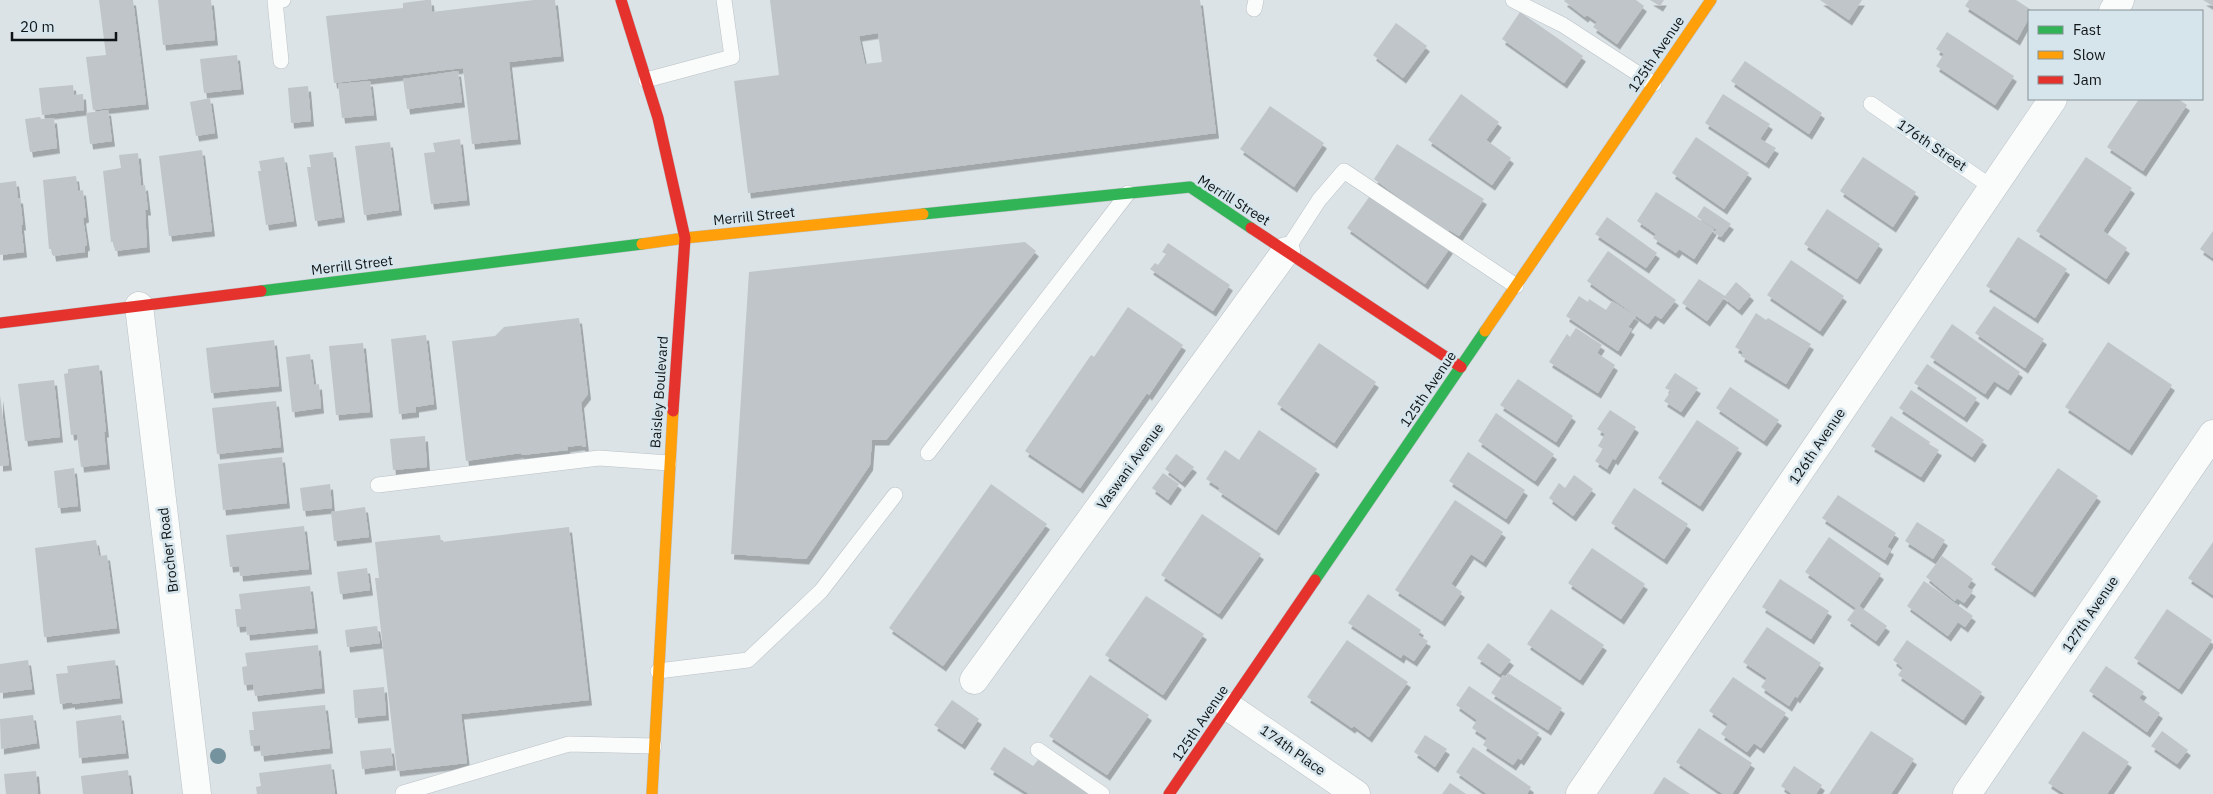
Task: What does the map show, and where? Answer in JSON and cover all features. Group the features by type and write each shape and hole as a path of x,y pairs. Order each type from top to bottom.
{"street":[{"name":"Baisley Boulevard","path":"621,0 658,118 685,238 669,464 652,794"},
{"name":"125th Avenue","path":"1169,794 1711,0"},
{"name":"126th Avenue","path":"1580,794 2052,100"},
{"name":"Merrill Street","path":"0,323 594,251 685,238 1190,187 1461,368"},
{"name":"Vaswani Avenue","path":"974,680 1286,251"},
{"name":"Brocher Road","path":"139,306 197,794"},
{"name":"127th Avenue","path":"1967,794 2213,434"},
{"name":"174th Place","path":"1229,707 1356,794"}],"lane":[{"path":"282,61 275,1 283,0"},
{"path":"646,80 732,57 724,0"},
{"path":"1513,0 1563,25 1654,84"},
{"name":"176th Street","path":"1871,104 1993,188"},
{"path":"1286,251 1319,200 1344,171 1516,286"},
{"path":"928,453 1128,193"},
{"path":"378,485 599,458 669,464"},
{"path":"658,671 748,660 821,591 895,495"},
{"path":"403,793 569,744 654,746"},
{"path":"1038,750 1102,794"}],"building":[{"path":"99,0 133,0 146,104 93,110 86,57 106,55"},
{"path":"158,0 211,0 215,40 163,45"},
{"path":"431,0 432,12 534,0 555,0 561,56 509,62 518,139 472,144 463,68 334,83 326,16 403,8 403,3"},
{"path":"770,0 1200,0 1216,133 748,193 734,81 779,75","holes":["878,33 882,62 865,64 859,36"]},
{"path":"1565,0 1636,0 1644,6 1617,44 1593,27 1597,22 1587,15 1585,17"},
{"path":"1650,0 1664,0 1660,6"},
{"path":"1820,0 1862,0 1849,20"},
{"path":"1969,0 2016,0 2031,10 2028,10 2028,20 2017,40 1965,6"},
{"path":"2203,0 2213,0 2213,6"},
{"path":"1520,12 1583,56 1564,83 1502,39"},
{"path":"1396,23 1427,46 1403,78 1373,55"},
{"path":"1947,32 2014,76 1995,105 1936,66 1944,54 1936,49"},
{"path":"237,55 241,89 204,93 200,59"},
{"path":"1745,61 1822,113 1809,134 1731,81"},
{"path":"458,71 462,102 407,109 403,79"},
{"path":"370,81 374,115 342,118 338,84"},
{"path":"73,85 74,95 83,94 84,110 42,115 39,88"},
{"path":"308,86 311,121 291,123 288,88"},
{"path":"1461,94 1499,122 1486,140 1511,158 1492,185 1428,140"},
{"path":"1723,94 1770,124 1760,139 1776,148 1766,163 1705,123"},
{"path":"210,98 215,133 196,136 190,102"},
{"path":"2138,100 2180,100 2187,105 2143,171 2107,147"},
{"path":"1270,106 1324,143 1294,187 1240,149"},
{"path":"108,110 112,141 90,144 86,113"},
{"path":"40,117 41,119 54,118 57,148 30,152 25,119"},
{"path":"1696,137 1749,173 1724,209 1672,173"},
{"path":"460,139 467,200 431,204 424,153 435,152 433,143"},
{"path":"390,142 399,210 364,215 355,146"},
{"path":"1397,144 1484,199 1459,236 1449,230 1448,232 1407,208 1409,205 1374,179"},
{"path":"202,150 212,231 169,236 159,156"},
{"path":"333,152 342,217 315,221 307,167 311,167 309,155"},
{"path":"138,153 141,186 145,185 148,210 145,210 147,247 115,251 114,242 111,242 103,171 121,168 119,155"},
{"path":"284,157 294,221 266,225 258,171 261,171 259,161"},
{"path":"1863,157 1916,192 1893,227 1840,191"},
{"path":"2086,157 2132,188 2103,231 2127,248 2106,279 2036,231"},
{"path":"76,176 78,191 83,190 86,217 83,218 87,245 85,246 85,252 53,256 52,249 49,249 43,180"},
{"path":"16,181 18,198 20,198 24,252 0,255 0,183"},
{"path":"1656,192 1714,229 1694,259 1679,249 1676,253 1653,238 1656,234 1637,221"},
{"path":"1372,193 1450,248 1425,284 1347,228"},
{"path":"1704,206 1731,224 1721,237 1714,233 1716,230 1719,231 1697,217"},
{"path":"1827,209 1880,244 1857,279 1804,244"},
{"path":"1607,217 1657,253 1646,268 1595,234"},
{"path":"2213,231 2213,258 2200,249"},
{"path":"2018,237 2067,269 2035,318 1986,286"},
{"path":"1025,242 1036,251 886,440 872,440 870,465 806,559 731,554 749,272"},
{"path":"1168,243 1230,285 1213,311 1150,269 1155,263 1158,265 1166,254 1162,252"},
{"path":"1608,251 1676,300 1661,319 1655,315 1648,324 1587,281"},
{"path":"1791,260 1844,296 1820,331 1767,295"},
{"path":"1699,279 1725,296 1736,282 1751,295 1739,310 1724,298 1707,321 1682,303"},
{"path":"1579,296 1588,302 1589,299 1606,310 1612,301 1636,316 1628,327 1632,329 1618,351 1566,316"},
{"path":"1994,306 2044,339 2025,368 1975,333"},
{"path":"1128,307 1183,345 1149,395 1147,393 1080,488 1025,451 1091,355 1094,357"},
{"path":"1756,313 1766,320 1768,318 1811,344 1786,384 1741,356 1743,352 1735,347"},
{"path":"579,318 588,394 581,403 586,447 582,445 567,447 568,450 522,455 521,453 466,461 452,341 495,336 504,327"},
{"path":"1952,324 2020,372 2008,390 1994,381 1985,394 1930,357"},
{"path":"1576,328 1602,345 1597,353 1615,365 1598,393 1549,362 1567,334 1570,337"},
{"path":"426,335 434,404 416,407 416,412 399,414 391,339"},
{"path":"274,340 279,386 211,393 206,348"},
{"path":"2108,342 2172,385 2129,450 2065,407"},
{"path":"363,343 370,412 336,415 329,346"},
{"path":"1319,343 1376,382 1334,443 1277,404"},
{"path":"310,354 314,385 319,384 321,408 292,412 286,357"},
{"path":"1927,364 1977,398 1964,417 1914,383"},
{"path":"99,365 106,432 104,432 107,464 81,467 77,434 71,435 64,374 68,373 68,369"},
{"path":"1675,373 1698,388 1681,412 1664,401 1671,391 1665,388"},
{"path":"1518,379 1573,416 1556,442 1500,405"},
{"path":"54,380 60,437 25,441 18,384"},
{"path":"1730,387 1779,420 1764,441 1716,408"},
{"path":"1911,390 1984,440 1972,457 1899,408"},
{"path":"0,395 9,465 0,466"},
{"path":"276,401 281,447 217,454 212,408"},
{"path":"1610,410 1636,427 1607,469 1595,461 1603,449 1598,446 1605,434 1597,429"},
{"path":"1496,413 1554,454 1535,481 1478,441"},
{"path":"1891,416 1939,450 1921,477 1871,446"},
{"path":"1697,420 1739,448 1700,506 1658,478"},
{"path":"1259,430 1317,469 1276,530 1218,491 1220,488 1206,479 1225,450 1239,460"},
{"path":"425,436 427,467 393,470 390,439"},
{"path":"1468,452 1525,490 1506,519 1449,481"},
{"path":"1176,454 1194,467 1182,482 1165,469"},
{"path":"282,457 287,503 223,510 218,464"},
{"path":"74,468 78,506 58,508 54,471"},
{"path":"2058,468 2098,496 2032,592 1991,564"},
{"path":"1163,473 1179,484 1168,500 1152,488"},
{"path":"1574,475 1593,489 1573,516 1549,498 1559,483 1565,488"},
{"path":"330,484 332,508 303,511 300,488"},
{"path":"991,484 1047,524 943,666 889,628"},
{"path":"1634,488 1688,524 1664,559 1611,523"},
{"path":"1838,495 1896,533 1887,547 1891,549 1885,560 1822,518"},
{"path":"1455,500 1503,532 1483,562 1471,554 1451,584 1462,592 1442,621 1395,590"},
{"path":"365,507 369,537 334,541 331,512"},
{"path":"1202,514 1261,554 1219,614 1161,575"},
{"path":"1917,522 1945,540 1933,559 1905,541"},
{"path":"304,526 309,569 240,576 239,566 230,567 226,535"},
{"path":"569,527 589,700 461,714 467,763 397,771 375,578 379,578 375,542 440,535 441,542"},
{"path":"1829,537 1881,574 1859,606 1887,626 1876,641 1847,620 1856,608 1805,572"},
{"path":"96,540 99,556 107,555 117,628 44,637 35,548"},
{"path":"2213,542 2213,595 2188,578"},
{"path":"1592,548 1645,584 1621,619 1568,583"},
{"path":"1942,556 1973,579 1967,587 1973,591 1964,603 1957,598 1955,601 1926,577"},
{"path":"367,568 370,590 340,594 337,572"},
{"path":"1780,579 1829,611 1811,639 1762,607"},
{"path":"1924,581 1973,616 1965,627 1958,622 1948,636 1907,606"},
{"path":"310,586 315,628 247,635 246,626 237,627 235,609 241,609 239,594"},
{"path":"1368,594 1421,630 1418,635 1428,641 1414,661 1403,654 1401,658 1348,623"},
{"path":"1146,596 1204,634 1163,695 1105,655"},
{"path":"1551,609 1604,645 1580,680 1527,644"},
{"path":"2167,609 2212,640 2179,689 2134,658"},
{"path":"377,626 380,643 347,647 345,630"},
{"path":"1767,627 1821,663 1797,698 1795,696 1789,706 1761,687 1767,678 1743,662"},
{"path":"1347,640 1408,682 1369,737 1354,726 1352,728 1307,697"},
{"path":"1907,640 1982,692 1963,720 1898,675 1903,668 1893,660"},
{"path":"1488,643 1511,660 1500,674 1477,658"},
{"path":"318,645 322,688 255,696 253,684 244,685 242,667 247,666 245,653"},
{"path":"28,660 32,689 0,693 0,664"},
{"path":"115,660 120,698 60,704 56,674 68,673 67,666"},
{"path":"2106,666 2144,692 2139,698 2160,713 2147,732 2089,691"},
{"path":"1508,673 1562,708 1548,730 1491,693 1503,675 1506,677"},
{"path":"1090,675 1149,715 1107,775 1049,736"},
{"path":"1733,677 1786,713 1761,748 1754,743 1747,752 1721,734 1728,724 1709,711"},
{"path":"1469,686 1539,733 1521,760 1518,758 1513,765 1483,745 1487,738 1472,728 1477,720 1456,705"},
{"path":"384,687 386,715 355,718 353,690"},
{"path":"952,700 979,719 962,744 934,725"},
{"path":"325,705 330,748 261,756 260,745 251,746 249,730 254,730 252,712"},
{"path":"33,715 37,743 1,749 0,719"},
{"path":"121,715 126,753 79,758 76,721"},
{"path":"1699,728 1752,763 1732,794 1723,794 1676,762"},
{"path":"1871,731 1914,759 1891,794 1829,794"},
{"path":"2083,731 2129,762 2107,794 2065,794 2048,783"},
{"path":"2162,731 2188,750 2177,764 2151,746"},
{"path":"1425,735 1447,749 1435,767 1414,752"},
{"path":"1004,747 1033,766 1038,760 1092,794 1029,794 990,769"},
{"path":"1473,747 1531,787 1527,794 1487,794 1456,772"},
{"path":"391,748 393,765 362,769 360,751"},
{"path":"331,764 335,794 257,794 256,787 261,786 259,773"},
{"path":"1794,766 1822,785 1816,794 1792,794 1781,786"},
{"path":"128,770 131,794 83,794 81,776"},
{"path":"36,771 38,794 6,794 4,774"},
{"path":"1664,777 1690,794 1653,794"},
{"path":"1450,783 1466,794 1442,794"}],"traffic: fast":[{"path":"923,214 1190,187 1251,228"},
{"path":"261,291 642,244"},
{"path":"1315,580 1485,331"}],"traffic: slow":[{"path":"1485,331 1711,0"},
{"path":"642,244 923,214"},
{"path":"652,794 673,411"}],"traffic: jam":[{"path":"621,0 658,118 685,238 673,411"},
{"path":"1251,228 1461,367"},
{"path":"0,323 261,291"},
{"path":"1169,794 1315,580"}]}
